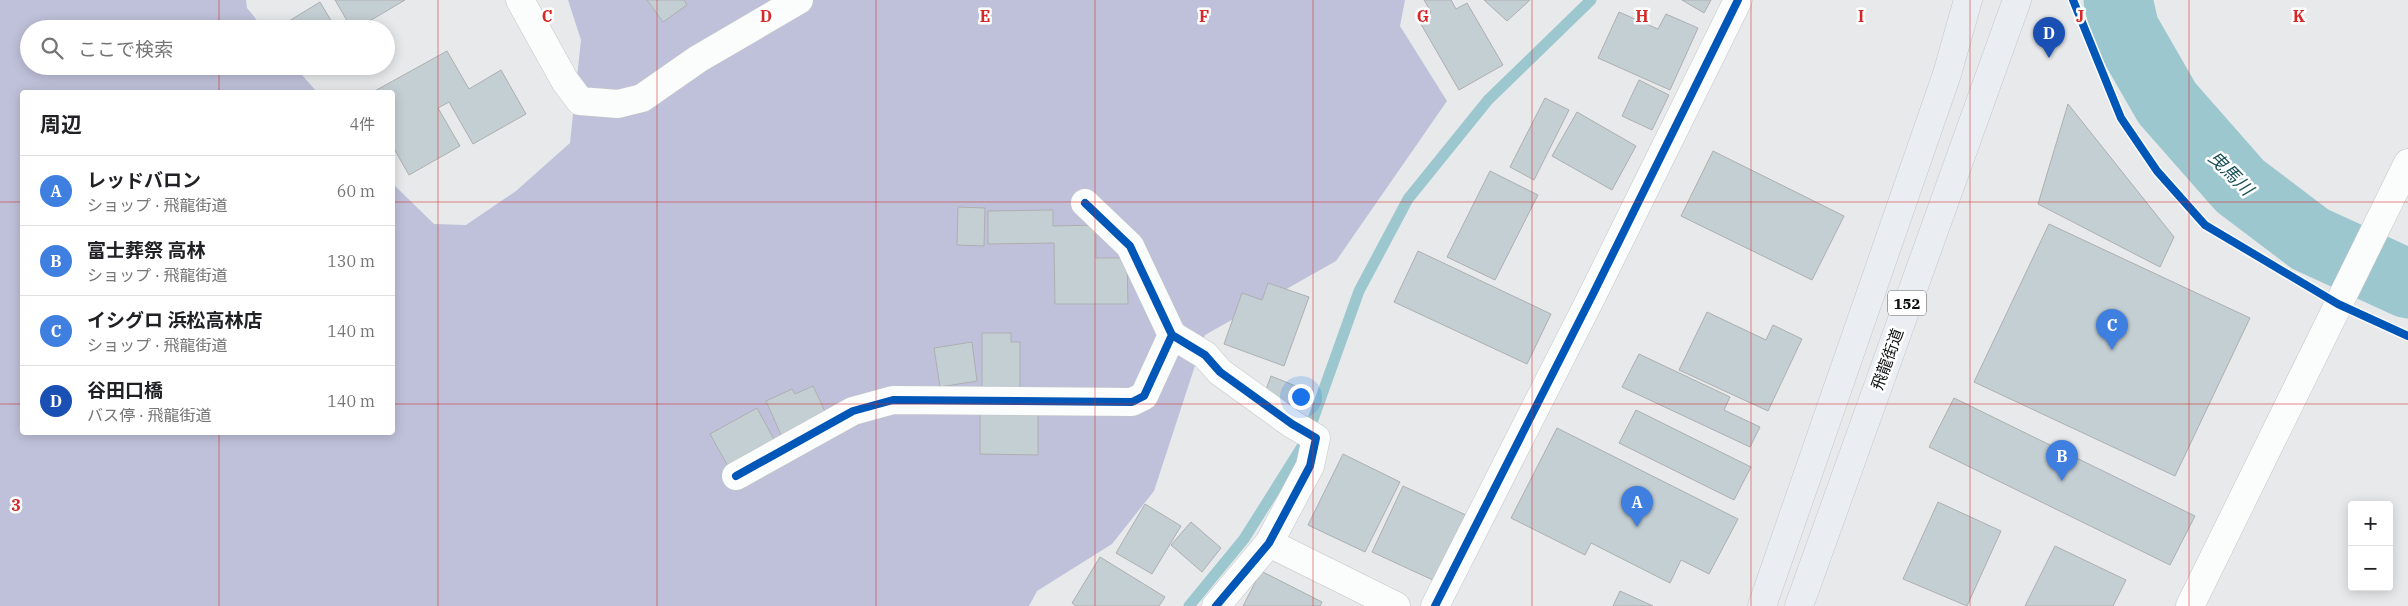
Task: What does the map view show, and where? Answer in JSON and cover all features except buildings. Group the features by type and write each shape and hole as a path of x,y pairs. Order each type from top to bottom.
{"highway":[{"name":"152","path":"1762,606 1947,74 1968,0"},
{"name":"飛龍街道","path":"1799,606 2017,0"}],"street":[{"path":"520,0 565,81 580,101 618,104 642,98 698,59 799,0"},
{"path":"1435,606 1593,294 1738,0"},
{"path":"2190,606 2408,163"},
{"path":"1085,203 1130,246 1172,335 1205,355 1220,372 1292,424 1316,438 1310,466 1269,543 1216,606"},
{"path":"736,476 852,410 893,400 1132,402 1144,396 1172,335"},
{"path":"1269,543 1396,606"}],"shaded area":[{"path":"0,0 246,0 247,8 257,20 20,20 20,75 302,75 315,90 20,90 20,435 395,435 395,186 434,224 466,225 516,191 570,143 581,40 568,0 1405,0 1400,26 1447,101 1336,261 1205,335 1154,491 1112,544 1037,591 1029,606 0,606"}],"waterway":[{"path":"1189,606 1244,539 1305,442 1359,291 1408,199 1488,100 1591,0"},
{"name":"曳馬川","path":"2118,0 2125,30 2167,103 2240,186 2310,239 2408,284"}],"cycle path":[{"path":"1435,606 1593,294 1738,0"},
{"path":"2073,0 2121,118 2157,171 2205,225 2338,304 2408,336"},
{"path":"1085,203 1130,246 1172,335 1205,355 1220,372 1292,424 1316,438 1310,466 1269,543 1216,606"},
{"path":"736,476 853,411 893,400 1132,402 1144,396 1172,335"}],"place":[{"name":"谷田口橋","path":"2049,58"},
{"name":"イシグロ 浜松高林店","path":"2112,350"},
{"name":"富士葬祭 高林","path":"2062,481"},
{"name":"レッドバロン","path":"1637,527"}]}
